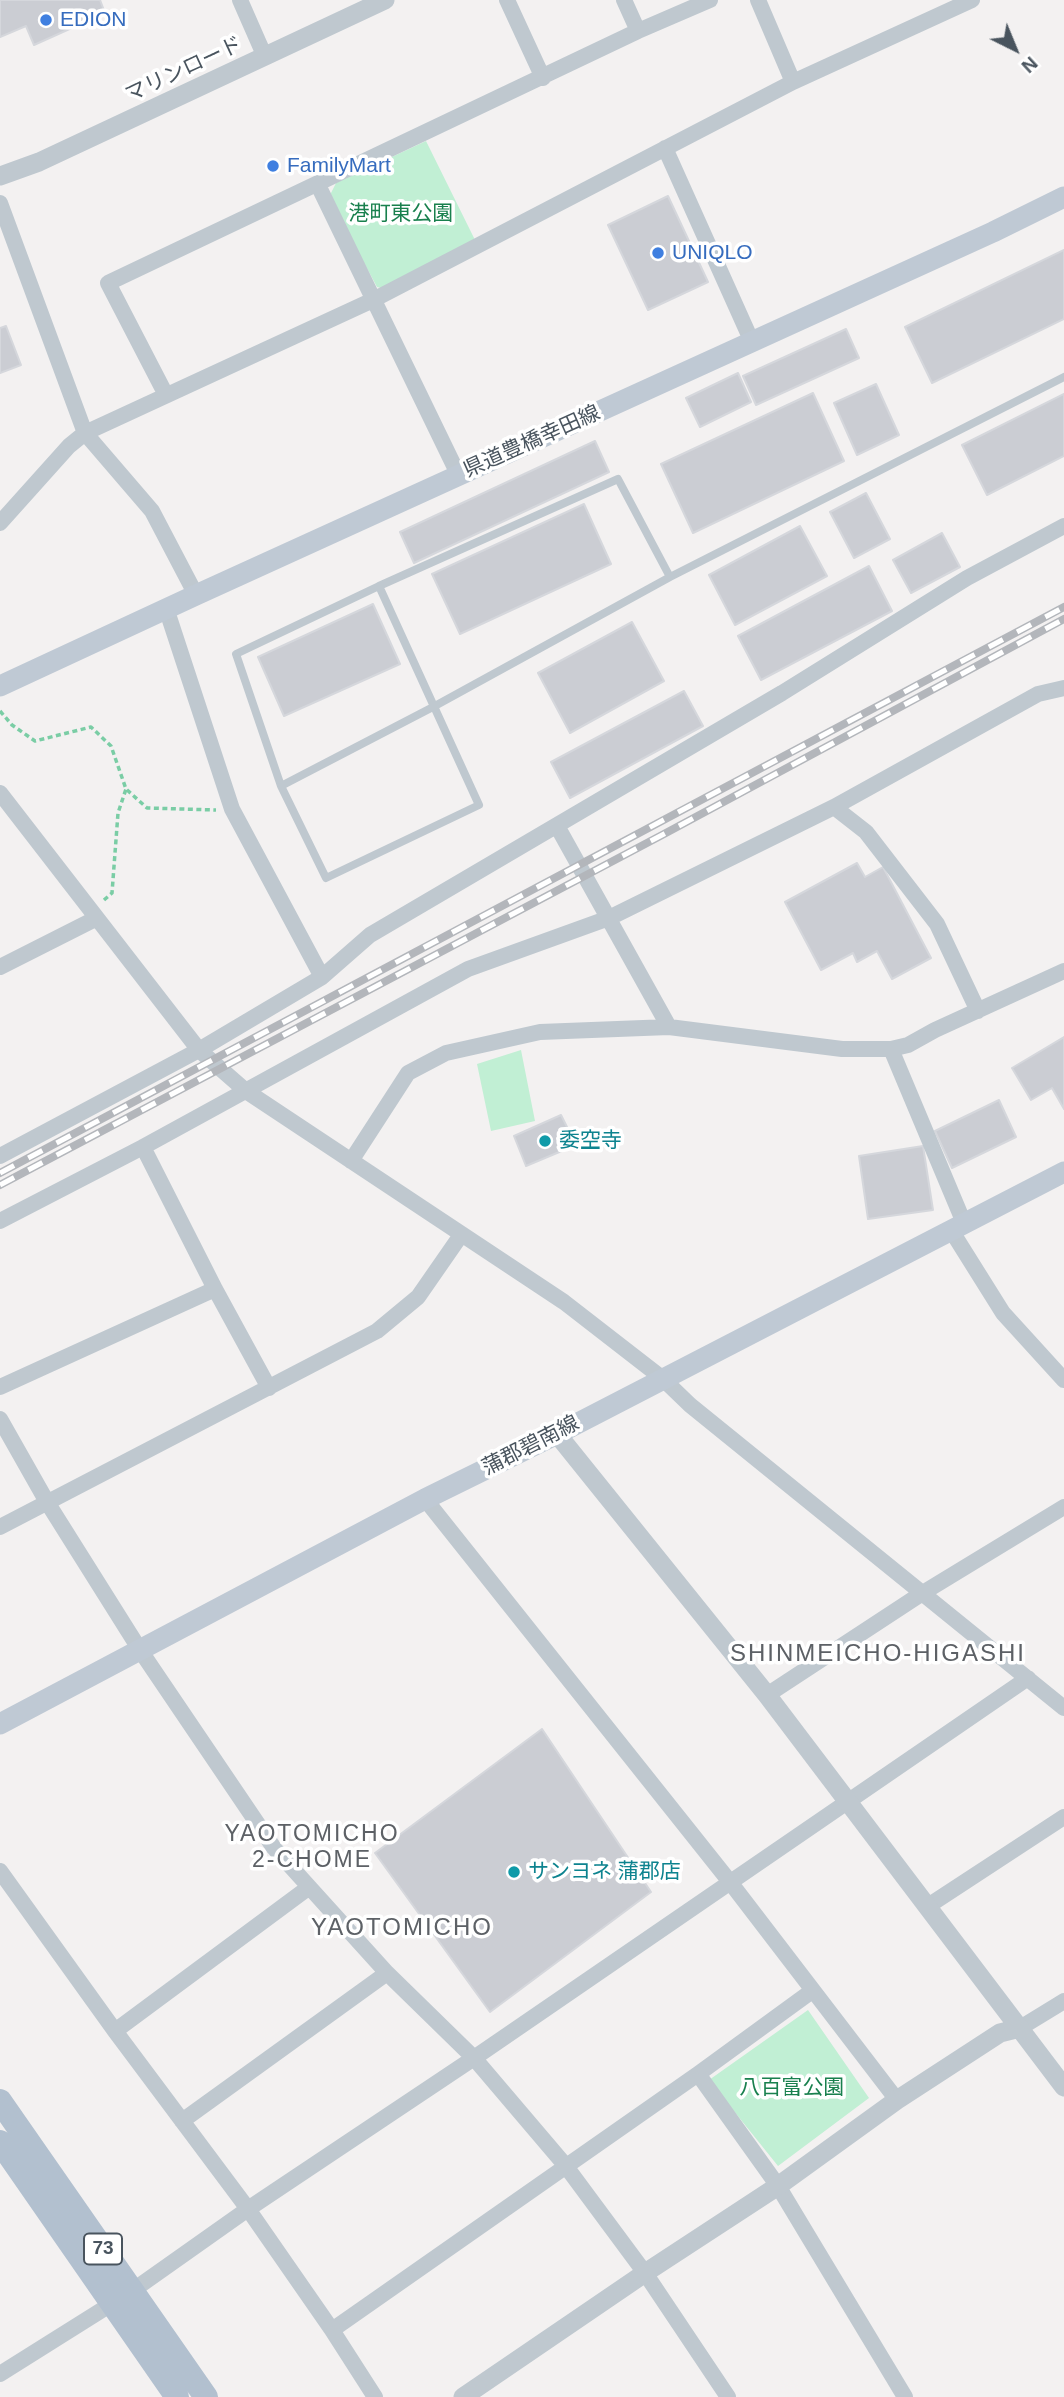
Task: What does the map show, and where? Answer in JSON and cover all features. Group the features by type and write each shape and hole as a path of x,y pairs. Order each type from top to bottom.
{"main road":[{"name":"県道豊橋幸田線","path":"0,686 993,233 1064,197"},
{"name":"蒲郡碧南線","path":"0,1724 425,1499 557,1434 1064,1172"},
{"name":"73","path":"0,2101 122,2297 177,2397"},
{"name":"73","path":"0,2142 122,2297 206,2397"}],"street":[{"path":"240,0 265,57"},
{"name":"マリンロード","path":"0,176 40,162 385,0"},
{"path":"508,0 543,78"},
{"path":"624,0 638,31"},
{"path":"166,395 108,283 638,31 709,0"},
{"path":"758,0 793,82"},
{"path":"0,523 69,446 85,433 373,300 793,82 972,0"},
{"path":"665,148 752,342"},
{"path":"318,185 460,476"},
{"path":"0,203 85,433 152,511 196,595"},
{"path":"0,1156 199,1050 322,977 370,935 782,693 967,578 1064,526"},
{"path":"166,608 232,809 322,977"},
{"path":"0,1221 143,1147 468,969 609,918 834,807 1038,694 1064,688"},
{"path":"0,793 199,1050 246,1091 564,1302 662,1378 690,1405 1064,1707"},
{"path":"834,807 866,832 937,924 978,1011"},
{"path":"557,826 669,1027"},
{"path":"0,967 94,914"},
{"path":"351,1161 408,1073 446,1053 540,1032 669,1027 842,1049 891,1049 908,1045 1064,971"},
{"path":"891,1049 957,1227 1003,1313 1064,1380"},
{"path":"143,1147 269,1388"},
{"path":"0,1527 377,1331 418,1297 461,1235"},
{"path":"0,1387 215,1289"},
{"path":"0,1419 47,1502 140,1650 274,1848 387,1973 474,2058 565,2165 645,2273 728,2397"},
{"path":"557,1434 767,1695 1064,2087"},
{"path":"425,1499 730,1882 897,2099"},
{"path":"767,1695 922,1594 1064,1507"},
{"path":"0,2374 122,2297 1028,1678"},
{"path":"928,1906 1064,1817"},
{"path":"0,1871 248,2209 375,2397"},
{"path":"115,2031 308,1888"},
{"path":"182,2121 387,1973"},
{"path":"332,2330 812,1991"},
{"path":"463,2397 778,2186 897,2099 1000,2034 1020,2028 1064,2001"},
{"path":"698,2074 778,2186 905,2397"}],"lane":[{"path":"281,786 433,707 670,577 1064,377"},
{"path":"379,586 479,805 326,878 281,786 236,654 379,586 618,479 670,577"}],"path":[{"path":"0,711 12,725 35,741 91,727 111,746 127,789 147,808 232,809"},
{"path":"94,914 112,893 118,813 127,789"}],"green space":[{"name":"港町東公園","path":"426,141 475,240 381,288 377,287 329,197 336,183"},
{"path":"521,1050 535,1121 491,1131 477,1064"},
{"name":"八百富公園","path":"808,2010 869,2098 778,2166 709,2080"}],"building":[{"name":"EDION","path":"0,0 100,0 105,13 34,45 26,26 0,37"},
{"name":"UNIQLO","path":"668,196 708,282 648,310 608,225"},
{"path":"1064,250 1064,319 932,383 905,327"},
{"path":"6,326 21,365 0,373 0,328"},
{"path":"846,329 859,358 756,405 743,376"},
{"path":"738,373 751,402 700,427 686,398"},
{"path":"876,384 899,435 857,455 834,403"},
{"path":"813,393 844,461 693,533 661,464"},
{"path":"1064,394 1064,456 987,495 962,445"},
{"path":"595,441 609,472 414,563 400,532"},
{"path":"866,493 890,539 854,558 830,512"},
{"path":"584,504 611,564 460,634 432,574"},
{"path":"800,526 827,576 735,625 709,575"},
{"path":"942,533 960,567 911,593 893,560"},
{"path":"869,566 892,611 761,680 738,636"},
{"path":"373,604 400,664 284,716 258,657"},
{"path":"632,622 664,681 570,733 538,673"},
{"path":"684,691 703,726 570,798 551,762"},
{"path":"857,863 865,877 883,867 931,958 892,979 877,951 857,962 853,953 821,970 785,902"},
{"path":"1064,1037 1064,1109 1052,1088 1031,1100 1012,1068"},
{"path":"999,1100 1016,1137 952,1168 935,1131"},
{"name":"委空寺","path":"561,1115 576,1145 526,1166 514,1136"},
{"path":"923,1146 933,1210 868,1219 859,1156"},
{"name":"サンヨネ 蒲郡店","path":"542,1729 651,1892 490,2012 375,1853"}],"railway":[{"path":"0,1173 1064,607"},
{"path":"0,1185 1064,619"}],"place":[{"name":"EDION","path":"46,20"},
{"name":"FamilyMart","path":"273,166"},
{"name":"UNIQLO","path":"658,253"},
{"name":"委空寺","path":"545,1141"},
{"name":"サンヨネ 蒲郡店","path":"514,1872"}],"district":[{"name":"SHINMEICHO-HIGASHI","path":"878,1654"},
{"name":"YAOTOMICHO 2-CHOME","path":"312,1848"},
{"name":"YAOTOMICHO","path":"402,1928"}]}
